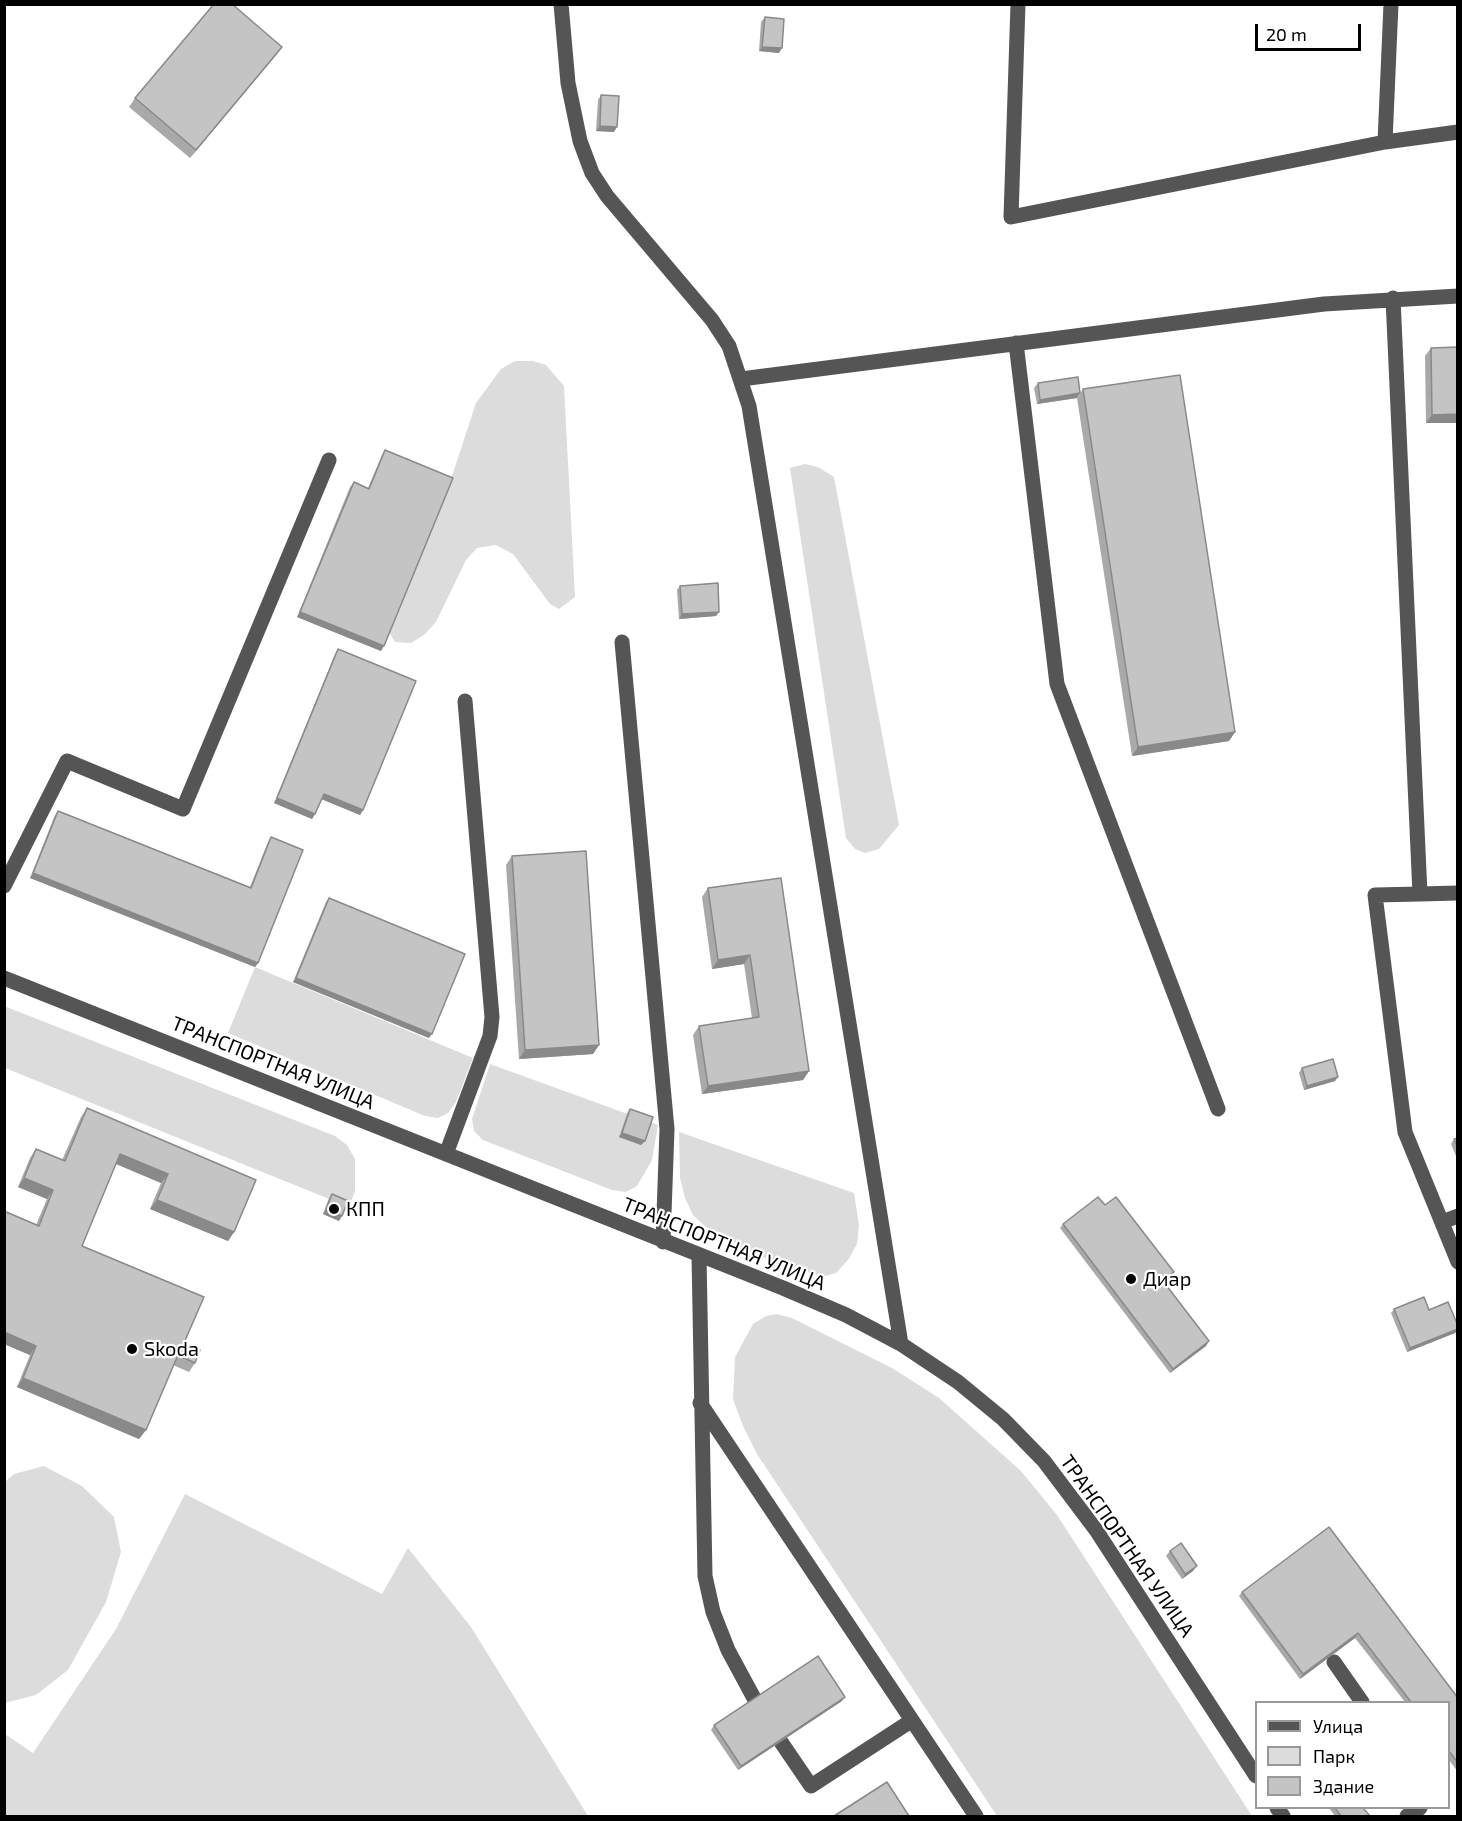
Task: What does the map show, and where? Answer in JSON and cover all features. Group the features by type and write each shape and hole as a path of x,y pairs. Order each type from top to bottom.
{"street":[{"path":"561,4 568,83 580,141 592,172 607,195 712,320 729,346 741,379 758,455 901,1344"},
{"path":"1018,4 1011,217 1385,142 1458,132"},
{"path":"1385,142 1390,4"},
{"path":"741,379 1016,342 1393,298 1458,296"},
{"path":"1393,298 1420,894"},
{"path":"1016,342 1057,684 1218,1109"},
{"path":"4,886 67,761 183,809 329,460"},
{"path":"622,642 667,1129 663,1242"},
{"path":"446,1154 490,1036 492,1017 465,701"},
{"path":"1458,892 1375,896 1405,1132 1458,1262"},
{"name":"ТРАНСПОРТНАЯ УЛИЦА","path":"4,978 699,1256 846,1316 901,1344 958,1382 1003,1419 1044,1461 1096,1530 1255,1773"},
{"path":"1442,1222 1458,1216"},
{"path":"699,1256 705,1576 713,1612 728,1650 755,1701"},
{"path":"700,1403 976,1816"},
{"path":"1334,1662 1361,1701"},
{"path":"781,1742 811,1786 911,1721"}],"green space":[{"path":"515,361 533,361 546,365 564,386 575,597 559,609 550,604 513,554 496,545 477,548 466,560 436,622 424,635 411,643 395,642 389,632 450,482 476,403 501,369"},
{"path":"805,464 818,467 834,477 899,825 879,849 865,853 855,849 846,838 790,468"},
{"path":"255,967 473,1058 456,1102 448,1113 438,1118 425,1116 228,1033"},
{"path":"4,1006 335,1136 347,1145 355,1159 355,1191 349,1207 5,1068"},
{"path":"490,1064 658,1125 652,1160 637,1186 626,1192 612,1190 483,1140 474,1131 472,1119"},
{"path":"679,1132 854,1193 859,1225 857,1244 848,1260 836,1273 822,1277 757,1255 708,1229 693,1215 685,1198 680,1178"},
{"path":"777,1314 792,1318 892,1368 939,1398 1021,1471 1057,1515 1252,1816 997,1816 757,1454 743,1426 733,1399 735,1357 753,1324 766,1316"},
{"path":"44,1466 82,1486 114,1517 121,1552 106,1602 68,1670 36,1695 5,1703 5,1482 14,1474"},
{"path":"185,1494 382,1594 408,1548 471,1627 588,1816 5,1816 5,1734 33,1753 116,1629"}],"building":[{"path":"214,4 232,4 282,47 196,150 135,98"},
{"path":"765,17 784,19 782,48 762,47"},
{"path":"601,95 619,96 617,127 600,126"},
{"path":"1458,347 1458,414 1432,415 1431,348"},
{"path":"1180,375 1235,732 1138,747 1083,389"},
{"path":"1078,377 1080,393 1040,400 1038,383"},
{"path":"385,450 453,478 384,646 300,612 354,482 369,489"},
{"path":"718,583 719,612 682,614 680,586"},
{"path":"338,649 416,681 363,810 324,794 315,814 277,798"},
{"path":"58,811 251,888 271,837 303,850 258,963 33,873"},
{"path":"586,851 599,1045 525,1050 512,856"},
{"path":"781,878 809,1071 708,1086 699,1026 759,1017 750,955 718,960 708,888"},
{"path":"329,898 465,954 432,1034 296,978"},
{"path":"1333,1059 1338,1077 1307,1086 1302,1068"},
{"path":"87,1108 256,1180 234,1232 157,1200 168,1174 120,1154 82,1246 204,1297 184,1343 200,1350 195,1363 178,1355 146,1430 23,1378 36,1346 4,1332 4,1211 39,1226 53,1190 24,1178 36,1149 65,1161"},
{"path":"630,1109 653,1117 645,1141 622,1133"},
{"name":"КПП","path":"332,1194 348,1201 342,1216 326,1209"},
{"path":"1098,1197 1105,1205 1116,1197 1174,1272 1163,1281 1209,1341 1173,1369 1063,1224"},
{"path":"1424,1297 1429,1310 1448,1302 1458,1329 1410,1348 1394,1309"},
{"path":"1329,1527 1458,1698 1458,1763 1450,1752 1450,1701 1410,1701 1358,1633 1303,1674 1242,1592"},
{"path":"1181,1543 1197,1566 1185,1574 1170,1551"},
{"path":"818,1656 845,1697 741,1766 714,1725"},
{"path":"887,1782 909,1816 834,1816"},
{"path":"1336,1809 1364,1809 1370,1816 1341,1816"}],"place":[{"name":"КПП","path":"334,1209"},
{"name":"Диар","path":"1131,1279"},
{"name":"Skoda","path":"132,1349"}]}
